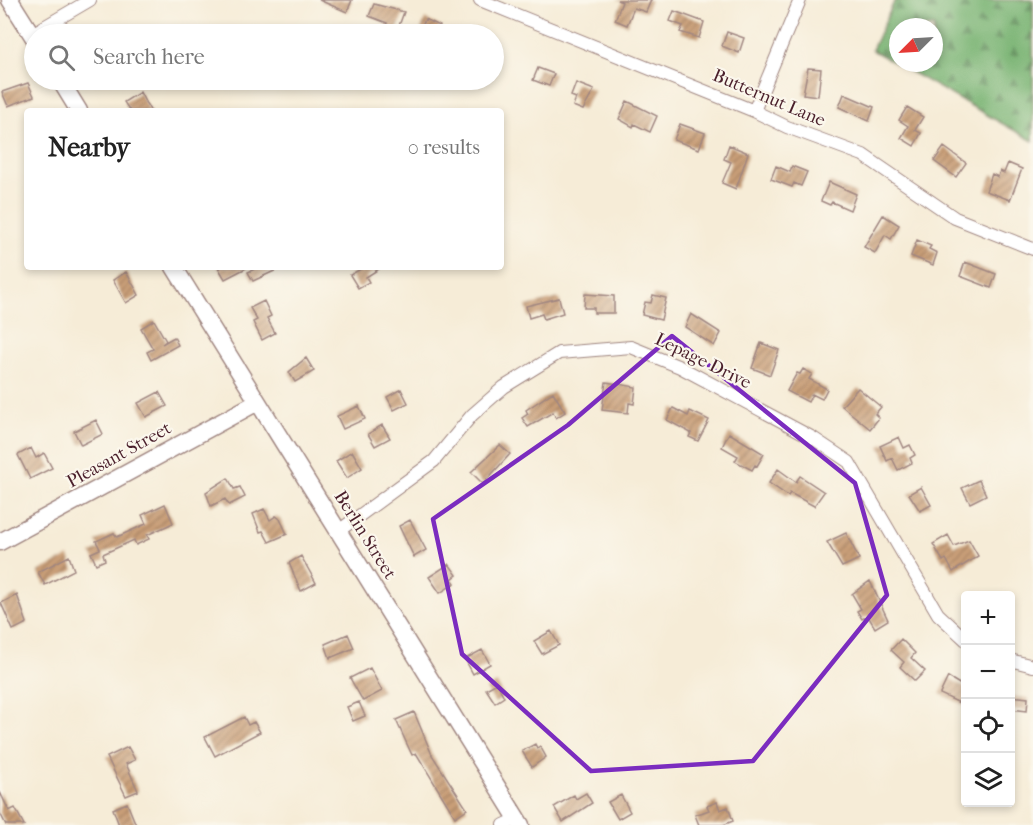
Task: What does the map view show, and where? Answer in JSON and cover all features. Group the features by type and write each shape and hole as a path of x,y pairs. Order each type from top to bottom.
{"main road":[{"path":"10,0 25,24"},
{"path":"66,90 77,108"},
{"name":"Berlin Street","path":"176,270 256,403 340,530 514,823"},
{"name":"Pleasant Street","path":"0,542 256,403"}],"street":[{"path":"52,24 90,0"},
{"name":"Butternut Lane","path":"480,0 754,111 787,127 863,155 955,218 1033,249"},
{"path":"754,111 800,0"},
{"name":"Lepage Drive","path":"340,530 434,461 472,415 504,387 559,353 631,347 680,367 813,438 849,462 938,614 961,635"},
{"path":"1015,661 1033,666"}],"highlighted area":[{"path":"672,336 855,483 887,595 753,761 591,771 462,654 433,519 568,425"}],"green space":[{"path":"895,0 1033,0 1033,141 911,72 943,72 943,18 889,18 889,60 872,50"}],"building":[{"path":"319,0 352,0 347,12"},
{"path":"617,0 651,0 646,12 634,8 627,25 615,20 622,2"},
{"path":"374,4 404,12 400,24 387,24 369,16"},
{"path":"674,11 704,22 699,38 680,32 683,26 670,21"},
{"path":"425,19 436,24 423,24"},
{"path":"727,32 744,38 739,53 722,46"},
{"path":"538,68 554,74 549,86 533,80"},
{"path":"808,68 821,69 818,96 803,94"},
{"path":"576,83 594,90 583,110 573,106 576,98 571,96"},
{"path":"24,84 24,90 31,90 34,96 8,106 2,92"},
{"path":"140,92 149,108 128,108 124,102"},
{"path":"844,94 874,107 869,121 839,107"},
{"path":"627,101 657,116 650,132 634,124 633,127 619,119"},
{"path":"907,107 923,117 915,130 921,133 914,146 901,138 908,126 899,120"},
{"path":"680,124 705,133 699,149 674,140"},
{"path":"729,145 748,153 736,189 722,183 731,162 724,159"},
{"path":"944,147 966,163 956,177 934,161"},
{"path":"1008,163 1022,169 1010,200 986,191 992,174 998,177 1000,171 1004,173"},
{"path":"776,166 790,172 792,166 807,172 801,186 794,183 792,187 771,179"},
{"path":"829,182 856,194 850,210 832,202 830,205 821,201"},
{"path":"883,215 899,225 891,239 885,235 875,253 864,247"},
{"path":"917,240 931,246 929,249 937,253 933,265 911,256"},
{"path":"965,262 996,274 991,288 960,276"},
{"path":"220,270 242,270 225,279"},
{"path":"252,270 277,270 253,281 248,272"},
{"path":"359,270 377,270 366,277 369,282 358,288 350,275"},
{"path":"126,272 139,295 126,303 113,280"},
{"path":"585,294 614,296 614,313 594,313 594,308 584,308"},
{"path":"653,295 666,298 661,320 642,315 645,302 651,303"},
{"path":"559,298 563,313 544,319 542,314 529,318 526,306"},
{"path":"264,301 271,316 267,318 275,333 262,340 253,322 257,320 250,308"},
{"path":"691,314 721,333 714,346 685,327"},
{"path":"154,320 166,341 162,344 174,337 178,345 151,360 147,352 153,349 141,328"},
{"path":"761,343 779,350 770,375 752,368"},
{"path":"306,358 314,371 295,382 289,372"},
{"path":"803,369 812,374 809,379 827,389 822,399 812,394 808,402 787,391 797,373 800,374"},
{"path":"606,382 636,387 634,404 629,403 628,413 602,410"},
{"path":"858,388 881,407 875,414 879,418 870,429 842,406"},
{"path":"401,389 408,403 394,410 387,397"},
{"path":"159,392 167,406 146,417 138,403"},
{"path":"553,392 565,412 556,418 553,412 528,427 522,418 528,414 526,410"},
{"path":"359,406 365,419 343,429 337,416"},
{"path":"673,408 688,416 690,411 709,420 698,441 689,437 691,433 667,420"},
{"path":"96,420 103,434 81,445 74,431"},
{"path":"382,425 390,438 375,446 368,434"},
{"path":"729,433 764,454 752,470 735,461 738,456 722,447"},
{"path":"899,437 904,448 910,445 915,455 910,458 912,463 898,470 892,458 887,461 880,446"},
{"path":"500,445 510,454 483,484 471,472"},
{"path":"31,448 36,458 44,453 52,468 30,479 18,455"},
{"path":"352,451 362,468 347,478 336,461"},
{"path":"778,469 796,482 800,476 824,492 814,506 790,493 788,496 769,483"},
{"path":"228,478 234,489 240,487 245,497 229,505 225,499 211,506 206,492"},
{"path":"979,480 986,495 970,503 962,488"},
{"path":"921,487 931,505 920,511 909,494"},
{"path":"165,504 173,523 147,535 149,539 136,545 134,540 103,554 105,560 96,564 91,553 100,549 96,541 114,533 117,537 146,524 142,515"},
{"path":"264,509 270,520 276,516 280,519 287,534 269,542 263,531 260,532 253,514"},
{"path":"410,520 426,550 414,557 399,526"},
{"path":"846,533 859,559 842,567 827,542"},
{"path":"948,535 954,546 969,540 978,556 953,572 946,559 943,561 933,544"},
{"path":"69,556 74,570 45,585 38,572"},
{"path":"301,556 316,583 301,591 289,563"},
{"path":"449,564 457,575 452,579 455,583 440,593 429,577"},
{"path":"870,581 888,620 875,628 868,616 862,619 857,611 861,609 852,594"},
{"path":"17,595 27,623 13,630 1,603"},
{"path":"551,631 559,645 542,654 534,641"},
{"path":"348,634 354,648 330,658 325,644"},
{"path":"901,639 915,653 911,658 925,671 915,681 900,667 904,662 891,650"},
{"path":"482,650 490,664 473,674 465,659"},
{"path":"370,668 382,691 363,701 350,678"},
{"path":"948,677 961,685 961,704 940,694"},
{"path":"497,683 504,697 495,703 486,689"},
{"path":"1015,696 1028,698 1027,711 1015,710"},
{"path":"359,702 365,716 353,721 347,707"},
{"path":"414,712 432,755 467,809 455,817 416,753 412,755 396,720"},
{"path":"244,717 248,725 254,722 260,732 215,756 205,737"},
{"path":"535,744 537,748 540,746 546,757 532,767 522,751"},
{"path":"128,747 135,760 126,764 138,791 126,796 107,757"},
{"path":"0,792 9,811 15,808 24,825 6,825 0,813"},
{"path":"586,793 592,803 563,822 554,807 574,795 576,799"},
{"path":"621,795 630,812 618,819 608,802"},
{"path":"717,802 720,810 728,807 733,821 723,825 699,825 695,815 709,810 707,806"},
{"path":"127,803 136,825 119,825 113,809"}]}
